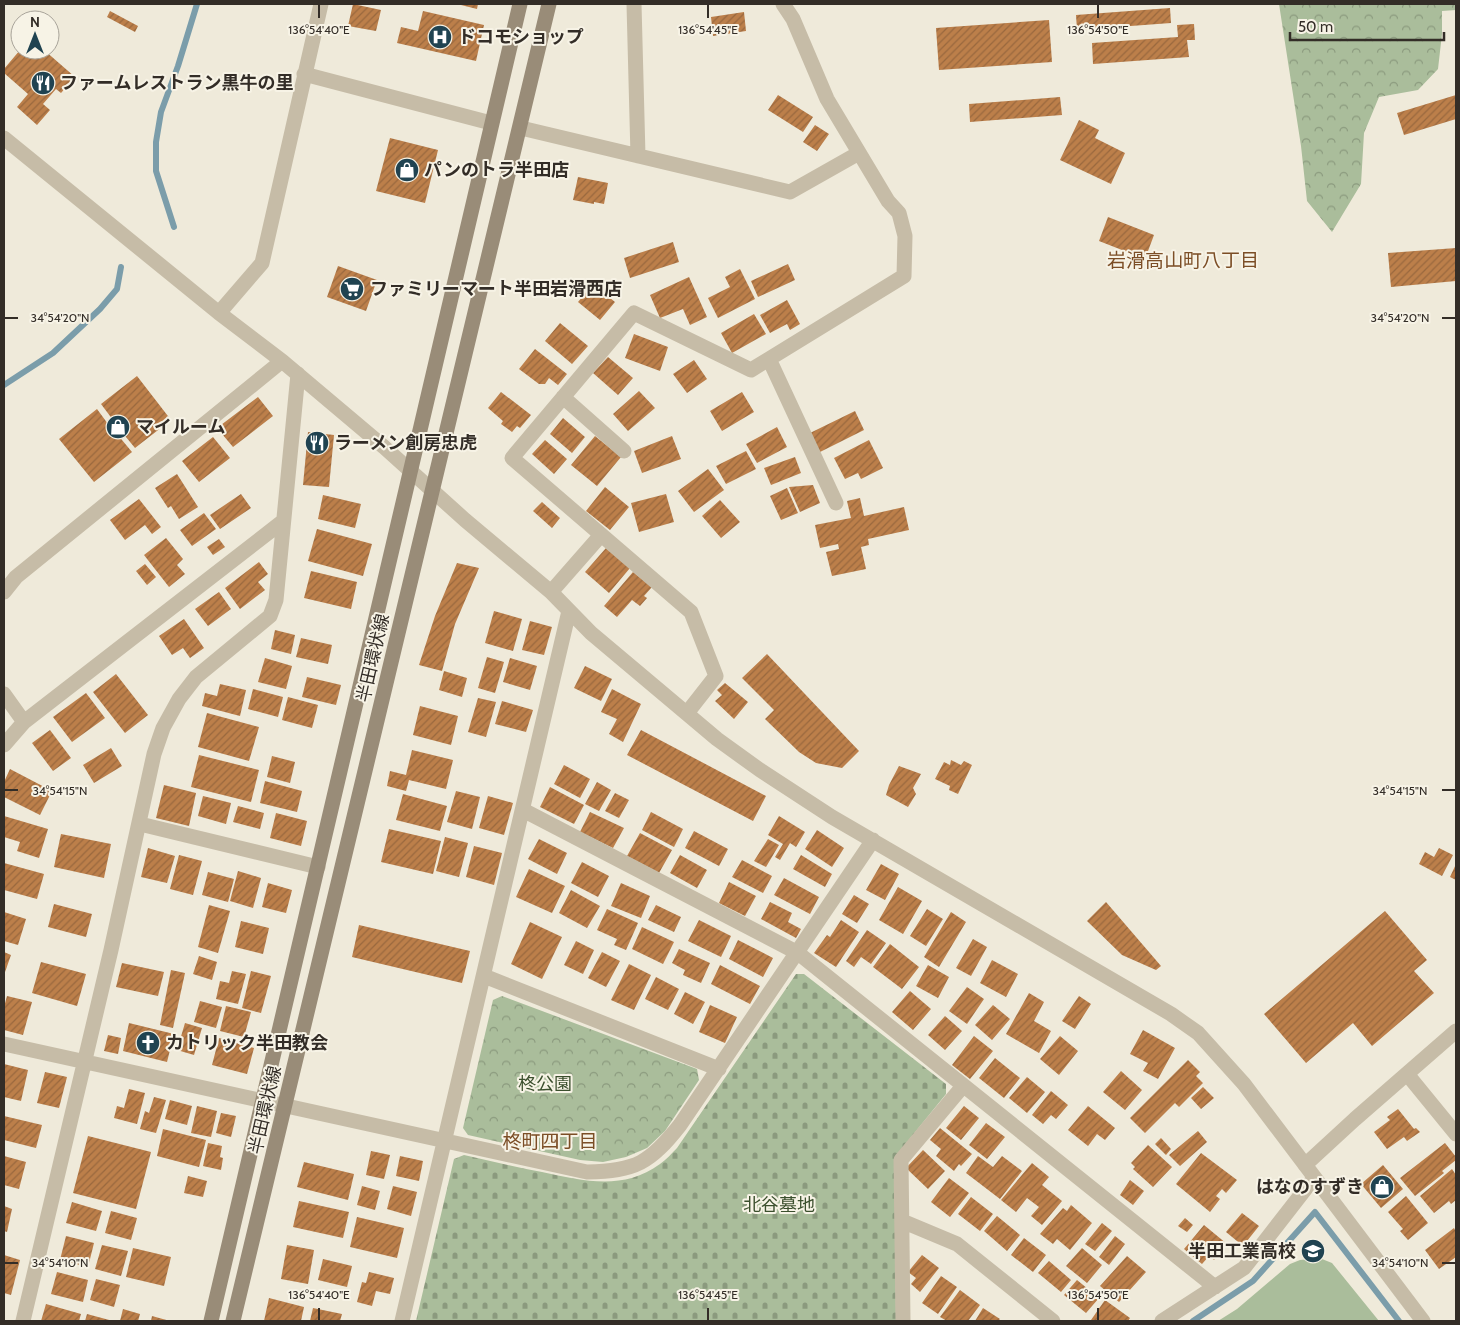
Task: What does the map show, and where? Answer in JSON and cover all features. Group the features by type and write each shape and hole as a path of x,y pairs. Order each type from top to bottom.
{"main road":[{"name":"半田環状線","path":"210,1321 520,4"},
{"name":"半田環状線","path":"233,1321 432,490 521,128 549,4"}],"street":[{"path":"219,313 262,263 321,4"},
{"path":"634,4 638,156"},
{"path":"687,713 716,676 690,612 512,458 634,313 751,370 904,276 905,236 899,213 888,201 827,99 793,18 784,4"},
{"path":"304,74 491,123"},
{"path":"521,128 790,192 858,153"},
{"path":"4,138 219,313 298,374 552,592 591,633 718,739 760,770 832,817 1171,1014 1198,1033 1244,1084 1423,1321"},
{"path":"769,359 836,503"},
{"path":"4,592 16,578 282,361"},
{"path":"23,1321 140,824 154,754 163,728 179,699 196,677 270,616 276,600 282,522 298,374"},
{"path":"563,397 624,450"},
{"path":"4,745 24,722 282,522"},
{"path":"552,592 601,535"},
{"path":"402,1321 569,611"},
{"path":"4,694 24,722"},
{"path":"523,810 798,953 1215,1287"},
{"path":"140,824 318,867"},
{"path":"4,1044 263,1100 444,1142 587,1172 613,1172 640,1164 663,1147 680,1126 873,840"},
{"path":"484,976 719,1069"},
{"path":"1306,1165 1456,1031"},
{"path":"1407,1074 1456,1134"},
{"path":"903,1321 901,1160 963,1086"},
{"path":"1162,1321 1244,1268 1314,1178"},
{"path":"902,1221 957,1244 1053,1321"}],"green space":[{"path":"1279,4 1456,4 1456,10 1442,11 1442,34 1438,69 1418,90 1379,97 1364,133 1361,184 1332,232 1307,201 1301,146"},
{"name":"北谷墓地","path":"796,974 804,974 946,1084 946,1094 895,1157 896,1321 416,1321 454,1159 464,1155 588,1181 617,1181 632,1178 646,1172 662,1162 677,1148"},
{"name":"柊公園","path":"502,996 697,1069 699,1080 665,1131 647,1148 626,1157 603,1162 580,1160 468,1135 463,1128 493,1000"},
{"name":"半田工業高校","path":"1310,1259 1322,1259 1332,1263 1379,1321 1218,1321 1237,1309 1290,1264"}],"building":[{"path":"353,4 381,10 376,31 348,26"},
{"path":"457,4 478,4 477,9"},
{"path":"1170,8 1171,23 1077,30 1076,15"},
{"path":"110,11 138,26 135,32 107,17"},
{"name":"ドコモショップ","path":"423,11 484,25 476,61 397,43 401,27 418,31"},
{"path":"744,12 746,31 713,36 711,17"},
{"path":"1049,20 1052,62 939,70 936,28"},
{"path":"1194,24 1195,40 1187,40 1189,57 1093,64 1092,43 1178,37 1177,25"},
{"name":"ファームレストラン黒牛の里","path":"12,60 55,60 75,77 61,93 56,89 43,104 50,110 37,125 17,107 28,94 4,73 4,69"},
{"path":"778,95 813,117 803,132 768,110"},
{"path":"1456,95 1456,119 1404,135 1397,113"},
{"path":"1060,97 1062,115 970,122 969,104"},
{"path":"1079,120 1099,130 1095,138 1125,153 1111,184 1060,160"},
{"path":"815,125 829,134 817,151 803,142"},
{"name":"パンのトラ半田店","path":"390,138 438,150 425,203 376,191"},
{"path":"578,177 608,183 604,204 573,200"},
{"path":"1108,217 1154,235 1145,259 1099,241"},
{"path":"673,242 679,262 630,278 624,258"},
{"path":"1456,248 1456,281 1391,287 1388,253"},
{"path":"788,264 795,280 758,297 751,281"},
{"name":"ファミリーマート半田岩滑西店","path":"338,266 377,280 366,311 327,297"},
{"path":"740,269 755,299 718,318 708,298 730,287 725,277"},
{"path":"689,277 707,317 690,325 683,309 660,318 650,295"},
{"path":"593,284 615,302 600,320 578,302"},
{"path":"787,300 800,324 790,330 787,324 770,333 760,315"},
{"path":"754,314 766,334 732,353 721,333"},
{"path":"560,323 588,346 572,364 545,341"},
{"path":"634,334 668,347 660,371 625,358"},
{"path":"535,349 567,374 558,385 549,378 545,384 539,384 519,369"},
{"path":"608,357 633,378 618,395 593,373"},
{"path":"694,360 707,379 687,393 673,374"},
{"name":"マイルーム","path":"137,376 171,420 135,448 121,431 117,434 132,452 94,482 59,439 97,409 108,424 113,420 101,404"},
{"path":"639,391 655,408 628,431 613,414"},
{"path":"501,392 531,415 520,428 517,426 512,432 501,424 503,421 488,408"},
{"path":"742,392 754,412 722,431 710,411"},
{"path":"258,397 273,416 233,447 217,428"},
{"path":"855,411 864,430 820,452 810,433"},
{"path":"563,418 585,437 572,453 550,434"},
{"path":"777,427 787,447 757,463 746,444"},
{"path":"308,432 334,435 329,487 303,485"},
{"path":"595,436 621,457 597,486 571,465"},
{"path":"672,436 681,459 642,473 634,451"},
{"path":"213,437 230,458 199,482 182,461"},
{"path":"545,440 567,459 554,474 532,454"},
{"path":"869,440 883,468 861,479 858,473 845,479 834,458"},
{"path":"746,451 756,469 726,484 716,466"},
{"path":"795,457 801,473 771,485 764,468"},
{"path":"708,469 724,490 694,512 678,491"},
{"path":"177,474 198,507 179,519 171,506 168,508 155,488"},
{"path":"813,485 820,503 800,512 789,487"},
{"path":"605,487 629,507 610,530 586,511"},
{"path":"787,488 798,513 781,520 770,496"},
{"path":"241,494 251,508 220,529 210,515"},
{"path":"666,494 674,522 639,532 631,503"},
{"path":"323,495 361,504 355,528 318,519"},
{"path":"860,498 864,516 904,507 909,530 868,539 869,545 861,547 866,569 832,576 826,552 839,549 838,544 820,548 815,525 851,518 847,501"},
{"path":"139,499 161,527 152,534 145,525 125,540 110,520"},
{"path":"720,500 740,522 721,538 702,516"},
{"path":"542,502 560,518 552,528 533,511"},
{"path":"204,513 216,529 192,546 180,530"},
{"path":"317,529 372,544 363,576 308,561"},
{"path":"166,538 183,559 177,565 185,574 169,587 144,555"},
{"path":"219,539 225,547 213,555 207,547"},
{"path":"606,548 630,568 609,593 585,572"},
{"path":"259,562 268,574 258,582 265,590 240,609 225,588"},
{"path":"457,563 479,568 455,624 442,671 419,665 435,616"},
{"path":"145,564 156,577 147,585 136,571"},
{"path":"311,571 357,582 351,609 304,598"},
{"path":"633,572 652,587 644,596 647,598 640,606 632,600 617,617 604,606"},
{"path":"219,592 231,609 208,626 195,609"},
{"path":"494,611 522,619 513,651 485,643"},
{"path":"184,619 204,648 190,658 183,648 172,655 159,636"},
{"path":"530,621 552,627 544,655 522,650"},
{"path":"275,630 295,635 291,654 271,649"},
{"path":"301,638 332,645 328,664 296,657"},
{"path":"767,654 859,751 842,768 816,763 799,752 765,719 774,710 742,678"},
{"path":"487,657 504,662 495,693 478,688"},
{"path":"265,658 292,666 286,689 258,682"},
{"path":"510,658 537,666 530,690 503,682"},
{"path":"585,666 612,679 601,701 574,688"},
{"path":"444,671 467,678 462,697 439,690"},
{"path":"116,674 148,715 125,733 93,692"},
{"path":"307,677 341,685 336,705 302,697"},
{"path":"725,683 748,702 734,719 715,701 722,695 717,690"},
{"path":"220,684 246,690 240,716 202,706 205,693 217,696"},
{"path":"253,689 283,697 278,717 248,709"},
{"path":"612,689 641,704 623,742 609,734 617,719 601,712"},
{"path":"86,693 105,718 72,742 53,717"},
{"path":"288,697 318,705 312,728 282,720"},
{"path":"478,698 496,702 486,737 468,732"},
{"path":"502,701 533,710 526,732 495,724"},
{"path":"420,706 458,716 451,745 413,735"},
{"path":"207,713 259,727 249,761 198,747"},
{"path":"50,730 71,758 53,771 32,743"},
{"path":"641,730 766,796 753,821 627,755"},
{"path":"111,748 122,766 94,783 83,765"},
{"path":"412,750 453,760 446,789 409,780 406,791 387,786 390,771 406,775"},
{"path":"199,755 259,770 251,802 191,787"},
{"path":"272,756 295,762 290,783 267,777"},
{"path":"951,760 961,765 964,761 972,765 958,794 949,790 950,786 935,779 944,762 950,765"},
{"path":"564,765 590,779 580,798 554,784"},
{"path":"899,766 921,774 913,788 916,794 908,807 886,795"},
{"path":"10,769 52,791 40,815 4,797 4,782"},
{"path":"265,781 302,791 297,812 260,803"},
{"path":"597,782 611,790 599,811 585,804"},
{"path":"164,785 196,793 189,826 156,818"},
{"path":"550,787 584,805 574,824 540,807"},
{"path":"456,791 480,797 472,829 447,822"},
{"path":"615,793 629,800 619,818 605,811"},
{"path":"403,794 447,806 440,831 396,820"},
{"path":"203,796 231,803 226,824 198,816"},
{"path":"488,796 513,803 504,835 479,828"},
{"path":"238,806 264,813 260,829 233,822"},
{"path":"590,812 624,828 613,848 580,832"},
{"path":"651,812 683,829 674,847 642,830"},
{"path":"276,813 307,821 301,846 270,838"},
{"path":"4,816 48,829 39,858 17,851 20,842 4,837"},
{"path":"779,816 805,832 796,847 790,843 780,860 775,857 783,844 768,835"},
{"path":"389,829 441,841 433,874 381,862"},
{"path":"817,830 844,848 832,867 805,849"},
{"path":"694,831 728,849 719,866 685,848"},
{"path":"640,833 672,850 659,873 627,856"},
{"path":"61,834 111,844 104,878 54,867"},
{"path":"445,837 468,843 459,877 436,871"},
{"path":"539,839 567,853 557,874 528,859"},
{"path":"768,839 779,845 766,867 754,861"},
{"path":"474,846 502,853 494,885 466,877"},
{"path":"148,848 175,856 167,883 141,877"},
{"path":"1439,848 1453,855 1442,876 1419,864 1425,852 1434,857"},
{"path":"179,855 202,861 193,895 170,889"},
{"path":"680,855 707,870 697,888 670,873"},
{"path":"801,855 832,874 825,887 793,869"},
{"path":"742,860 772,876 763,893 732,877"},
{"path":"582,862 609,876 598,897 571,883"},
{"path":"4,863 44,874 37,899 4,890"},
{"path":"881,864 899,874 885,900 866,890"},
{"path":"1456,864 1456,880 1450,877"},
{"path":"529,869 565,886 552,913 516,897"},
{"path":"238,871 261,878 253,908 230,901"},
{"path":"208,872 234,879 228,902 202,895"},
{"path":"784,878 819,897 810,914 774,895"},
{"path":"729,882 756,896 745,916 719,903"},
{"path":"268,883 292,890 286,913 262,907"},
{"path":"621,883 650,896 641,918 611,906"},
{"path":"898,887 922,901 903,934 879,920"},
{"path":"571,890 600,906 587,928 559,913"},
{"path":"854,895 869,904 857,923 842,914"},
{"path":"770,902 792,913 788,922 801,929 796,938 761,919"},
{"path":"1106,902 1161,966 1156,970 1122,955 1087,921"},
{"path":"54,904 92,914 86,937 48,927"},
{"path":"209,905 230,911 218,953 198,947"},
{"path":"656,905 681,917 674,932 648,920"},
{"path":"607,909 638,923 626,950 614,945 617,939 597,930"},
{"path":"927,909 943,919 926,946 910,936"},
{"path":"1385,911 1427,960 1414,971 1434,993 1372,1046 1353,1023 1306,1063 1264,1014"},
{"path":"4,912 26,919 18,945 4,941"},
{"path":"951,912 966,922 939,967 924,957"},
{"path":"699,920 731,936 721,957 688,941"},
{"path":"841,920 859,932 836,967 814,953 827,935 830,937"},
{"path":"241,921 269,928 263,954 235,947"},
{"path":"530,922 562,937 542,979 511,964"},
{"path":"359,925 470,951 462,983 352,957"},
{"path":"642,927 674,942 663,964 632,949"},
{"path":"867,930 886,943 871,964 861,957 854,967 846,961"},
{"path":"973,939 987,947 971,976 956,968"},
{"path":"738,940 773,958 763,977 729,959"},
{"path":"576,941 594,950 583,974 564,965"},
{"path":"890,944 919,967 902,989 873,967"},
{"path":"679,949 710,963 701,983 683,975 685,970 672,963"},
{"path":"4,952 11,955 4,975"},
{"path":"602,952 620,961 606,987 588,978"},
{"path":"199,956 217,962 212,980 193,974"},
{"path":"992,960 1018,974 1006,997 980,983"},
{"path":"41,962 86,974 77,1006 32,993"},
{"path":"122,963 164,972 158,996 116,987"},
{"path":"629,964 651,975 634,1010 611,1000"},
{"path":"720,965 760,986 750,1004 711,984"},
{"path":"928,965 949,977 938,998 916,986"},
{"path":"171,970 185,973 173,1028 160,1025"},
{"path":"232,971 246,974 238,1004 216,999 220,981 229,983"},
{"path":"251,971 271,976 261,1013 242,1008"},
{"path":"656,977 679,989 668,1010 645,999"},
{"path":"967,987 984,999 967,1024 949,1011"},
{"path":"910,991 931,1009 913,1030 892,1012"},
{"path":"685,992 705,1002 693,1024 674,1014"},
{"path":"1029,993 1044,1002 1034,1021 1051,1031 1039,1053 1006,1034"},
{"path":"7,996 32,1002 23,1035 4,1030 4,1007"},
{"path":"1079,996 1091,1004 1075,1029 1062,1021"},
{"path":"200,1001 222,1007 216,1028 194,1022"},
{"path":"710,1005 737,1017 725,1043 699,1032"},
{"path":"993,1005 1010,1019 992,1040 975,1025"},
{"path":"226,1006 251,1012 244,1037 220,1031"},
{"path":"945,1016 962,1031 945,1050 928,1035"},
{"name":"カトリック半田教会","path":"129,1023 174,1034 167,1062 123,1051"},
{"path":"185,1023 202,1028 194,1055 177,1050"},
{"path":"1143,1030 1175,1048 1158,1079 1143,1071 1148,1063 1130,1054"},
{"path":"108,1035 121,1038 118,1054 104,1051"},
{"path":"974,1036 993,1051 970,1079 952,1065"},
{"path":"1060,1036 1078,1051 1059,1075 1040,1059"},
{"path":"219,1038 254,1048 247,1074 212,1065"},
{"path":"995,1058 1020,1078 1004,1098 979,1078"},
{"path":"1188,1060 1200,1072 1196,1076 1203,1083 1179,1107 1175,1103 1145,1133 1130,1118"},
{"path":"4,1064 28,1070 21,1101 4,1097"},
{"path":"1121,1071 1142,1090 1125,1110 1103,1092"},
{"path":"45,1072 67,1077 59,1108 37,1103"},
{"path":"1027,1077 1045,1092 1027,1113 1009,1098"},
{"path":"1203,1087 1214,1098 1201,1109 1191,1098"},
{"path":"129,1089 145,1093 137,1124 114,1118 117,1106 124,1108"},
{"path":"1051,1091 1068,1105 1056,1119 1051,1115 1043,1124 1032,1115"},
{"path":"154,1097 166,1100 156,1133 140,1129 145,1111 149,1113"},
{"path":"170,1100 192,1106 187,1125 165,1119"},
{"path":"197,1106 217,1111 211,1137 191,1133"},
{"path":"964,1106 979,1118 961,1140 946,1128"},
{"path":"1088,1106 1115,1128 1105,1140 1097,1134 1088,1146 1068,1130"},
{"path":"1398,1109 1414,1129 1416,1128 1420,1132 1407,1141 1404,1137 1387,1149 1374,1132 1390,1120 1387,1117"},
{"path":"221,1113 236,1116 231,1137 216,1133"},
{"path":"4,1116 42,1125 36,1148 4,1140"},
{"path":"986,1123 1005,1137 987,1159 969,1145"},
{"path":"940,1128 972,1154 961,1166 959,1164 954,1171 936,1156 941,1149 930,1140"},
{"path":"163,1129 206,1140 199,1167 157,1156"},
{"path":"1198,1131 1207,1142 1180,1166 1169,1155"},
{"path":"88,1136 151,1152 136,1209 73,1193"},
{"path":"1161,1138 1171,1149 1166,1155 1155,1144"},
{"path":"208,1143 222,1146 220,1157 223,1158 221,1170 203,1166"},
{"path":"1445,1143 1456,1157 1456,1160 1442,1171 1444,1173 1415,1196 1400,1178"},
{"path":"1148,1145 1172,1167 1153,1187 1133,1169 1135,1167 1131,1163"},
{"path":"923,1150 945,1171 928,1189 906,1168"},
{"path":"371,1151 390,1155 384,1179 366,1175"},
{"path":"1201,1153 1237,1180 1226,1193 1222,1189 1216,1196 1220,1199 1210,1212 1176,1184"},
{"path":"4,1156 26,1162 19,1189 4,1185"},
{"path":"400,1156 423,1161 419,1181 396,1176"},
{"path":"978,1156 993,1167 1002,1156 1022,1171 1000,1199 966,1173"},
{"path":"304,1162 354,1174 348,1200 297,1187"},
{"path":"1032,1163 1049,1177 1042,1185 1062,1201 1042,1225 1031,1216 1039,1207 1027,1198 1016,1212 1001,1200"},
{"name":"はなのすずき","path":"1383,1165 1403,1189 1381,1208 1361,1184"},
{"path":"1452,1169 1456,1175 1456,1200 1451,1204 1449,1201 1434,1213 1420,1196"},
{"path":"188,1176 207,1181 203,1197 184,1193"},
{"path":"949,1178 969,1193 950,1217 931,1202"},
{"path":"1130,1180 1144,1191 1133,1205 1120,1195"},
{"path":"362,1186 380,1191 375,1210 357,1205"},
{"path":"393,1186 417,1192 411,1216 387,1209"},
{"path":"1406,1196 1428,1223 1408,1240 1400,1231 1403,1229 1388,1212"},
{"path":"971,1197 993,1214 980,1231 958,1214"},
{"path":"299,1201 349,1212 343,1238 293,1227"},
{"path":"72,1202 102,1211 96,1231 66,1223"},
{"path":"1071,1205 1092,1223 1070,1250 1057,1239 1053,1244 1040,1234 1063,1208 1067,1211"},
{"path":"4,1206 12,1209 7,1232 4,1231"},
{"path":"111,1211 137,1218 131,1240 105,1233"},
{"path":"1242,1213 1259,1226 1243,1246 1226,1232"},
{"path":"997,1216 1020,1235 1007,1251 984,1231"},
{"path":"357,1217 404,1228 397,1258 350,1247"},
{"path":"1185,1218 1193,1225 1187,1232 1178,1226"},
{"path":"1102,1223 1112,1231 1095,1251 1085,1244"},
{"path":"1204,1225 1227,1244 1214,1260 1209,1256 1202,1264 1184,1249"},
{"path":"1454,1228 1456,1232 1456,1257 1439,1269 1425,1250"},
{"path":"66,1236 94,1243 88,1267 60,1260"},
{"path":"1115,1236 1125,1244 1109,1265 1099,1257"},
{"path":"1024,1238 1046,1255 1033,1272 1011,1255"},
{"path":"102,1245 128,1251 121,1276 95,1269"},
{"path":"287,1245 314,1250 308,1284 281,1279"},
{"path":"133,1248 171,1257 164,1286 126,1277"},
{"path":"1082,1248 1102,1265 1087,1283 1066,1266"},
{"path":"4,1255 20,1260 11,1295 4,1293"},
{"path":"922,1255 939,1268 920,1292 911,1284 916,1278 908,1272"},
{"path":"1127,1256 1146,1272 1119,1302 1100,1286"},
{"path":"323,1259 352,1266 347,1287 318,1280"},
{"path":"1049,1261 1071,1280 1061,1292 1038,1273"},
{"path":"57,1272 88,1280 83,1302 51,1294"},
{"path":"369,1272 394,1278 390,1294 376,1291 372,1306 357,1302 362,1282 366,1283"},
{"path":"941,1276 957,1287 938,1314 922,1303"},
{"path":"96,1279 120,1285 114,1307 90,1300"},
{"path":"1077,1280 1099,1298 1086,1313 1064,1295"},
{"path":"960,1290 980,1305 968,1321 947,1321 940,1317"},
{"path":"269,1298 304,1307 301,1321 264,1321"},
{"path":"1105,1300 1130,1318 1128,1321 1091,1320"},
{"path":"46,1304 81,1314 79,1321 41,1321"},
{"path":"313,1308 342,1314 340,1321 310,1321"},
{"path":"983,1308 1000,1319 998,1321 975,1321"},
{"path":"123,1309 140,1314 138,1321 120,1321"},
{"path":"87,1314 113,1321 85,1321"},
{"path":"152,1316 170,1321 151,1321"}],"waterway":[{"path":"174,227 156,171 156,142 161,112 178,66 197,4"},
{"path":"4,385 53,353 100,309 117,289 121,267"},
{"path":"1193,1321 1253,1281 1315,1212 1399,1321"}],"place":[{"name":"ドコモショップ","path":"440,37"},
{"name":"ファームレストラン黒牛の里","path":"43,83"},
{"name":"パンのトラ半田店","path":"407,170"},
{"name":"ファミリーマート半田岩滑西店","path":"352,289"},
{"name":"マイルーム","path":"118,427"},
{"name":"ラーメン創房忠虎","path":"317,443"},
{"name":"カトリック半田教会","path":"148,1043"},
{"name":"はなのすずき","path":"1382,1187"},
{"name":"半田工業高校","path":"1313,1251"}],"district":[{"name":"岩滑高山町八丁目","path":"1183,260"},
{"name":"柊町四丁目","path":"550,1141"}]}
